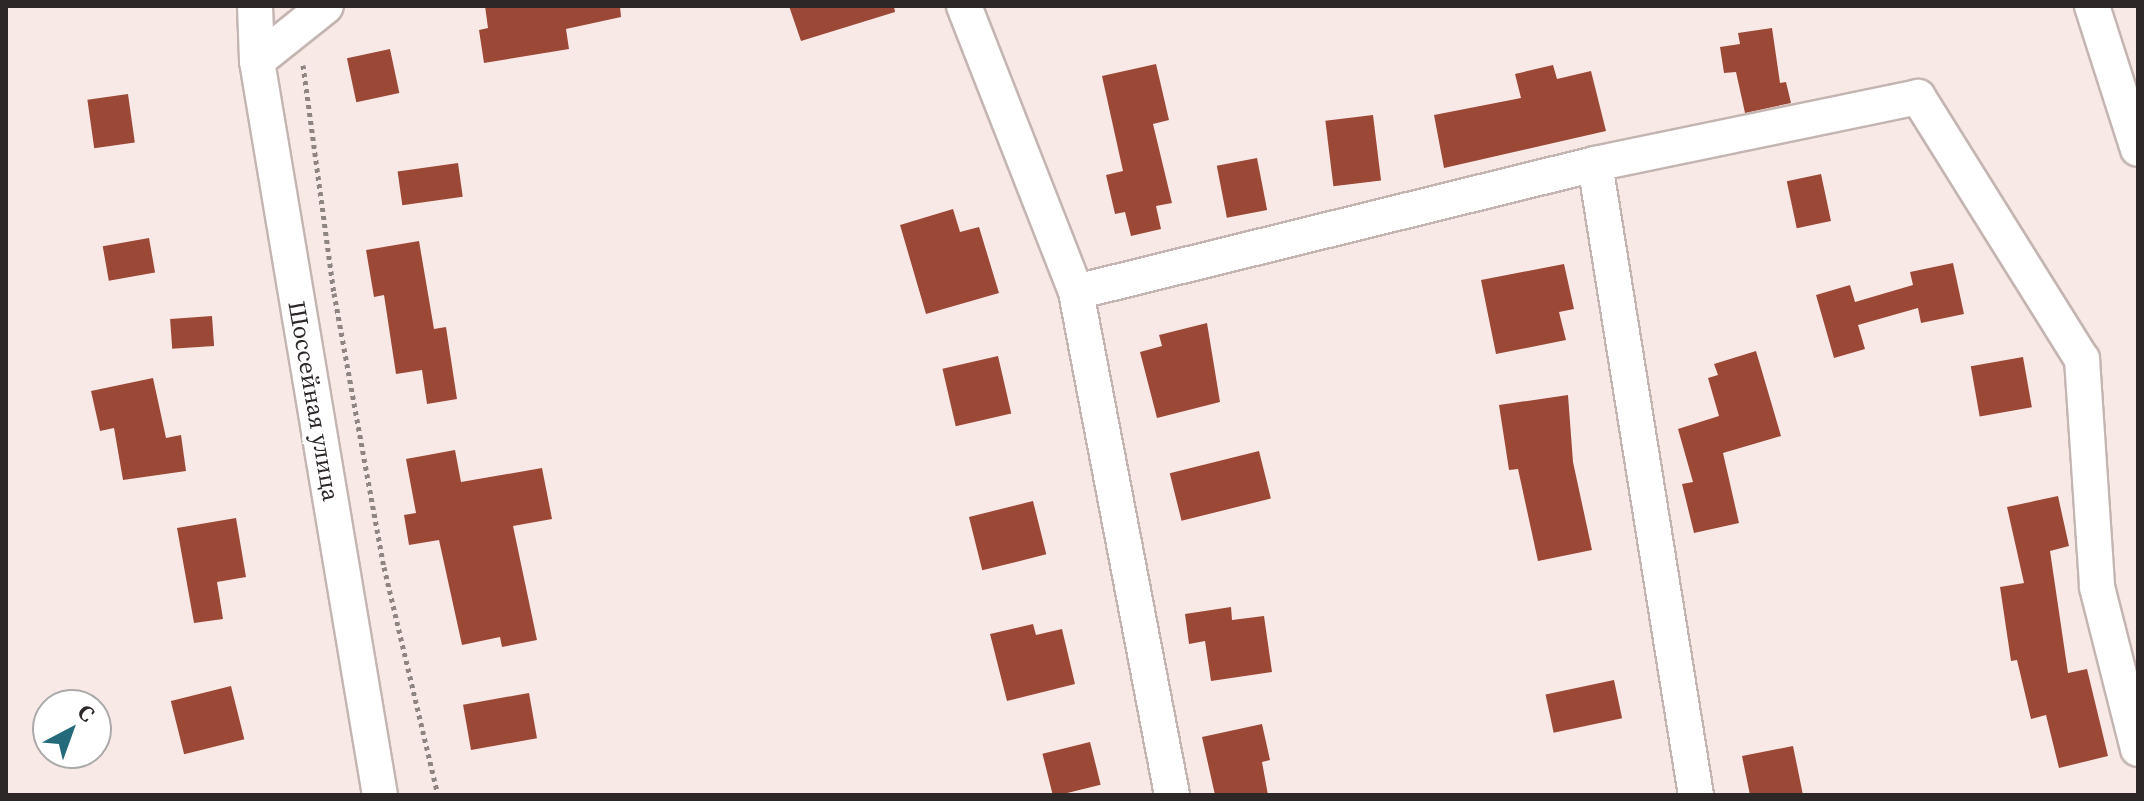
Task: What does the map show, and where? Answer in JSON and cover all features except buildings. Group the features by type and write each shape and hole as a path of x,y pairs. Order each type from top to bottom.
{"street":[{"name":"Шоссейная улица","path":"255,6 257,61 380,795"},
{"path":"257,61 326,6"},
{"path":"964,6 1076,292 1172,795"},
{"path":"2092,6 2138,149"},
{"path":"1076,292 1595,164 1918,97 2082,359 2097,587 2138,749"},
{"path":"1595,164 1696,795"}],"path":[{"path":"298,29 334,293 384,567 438,795"}]}
